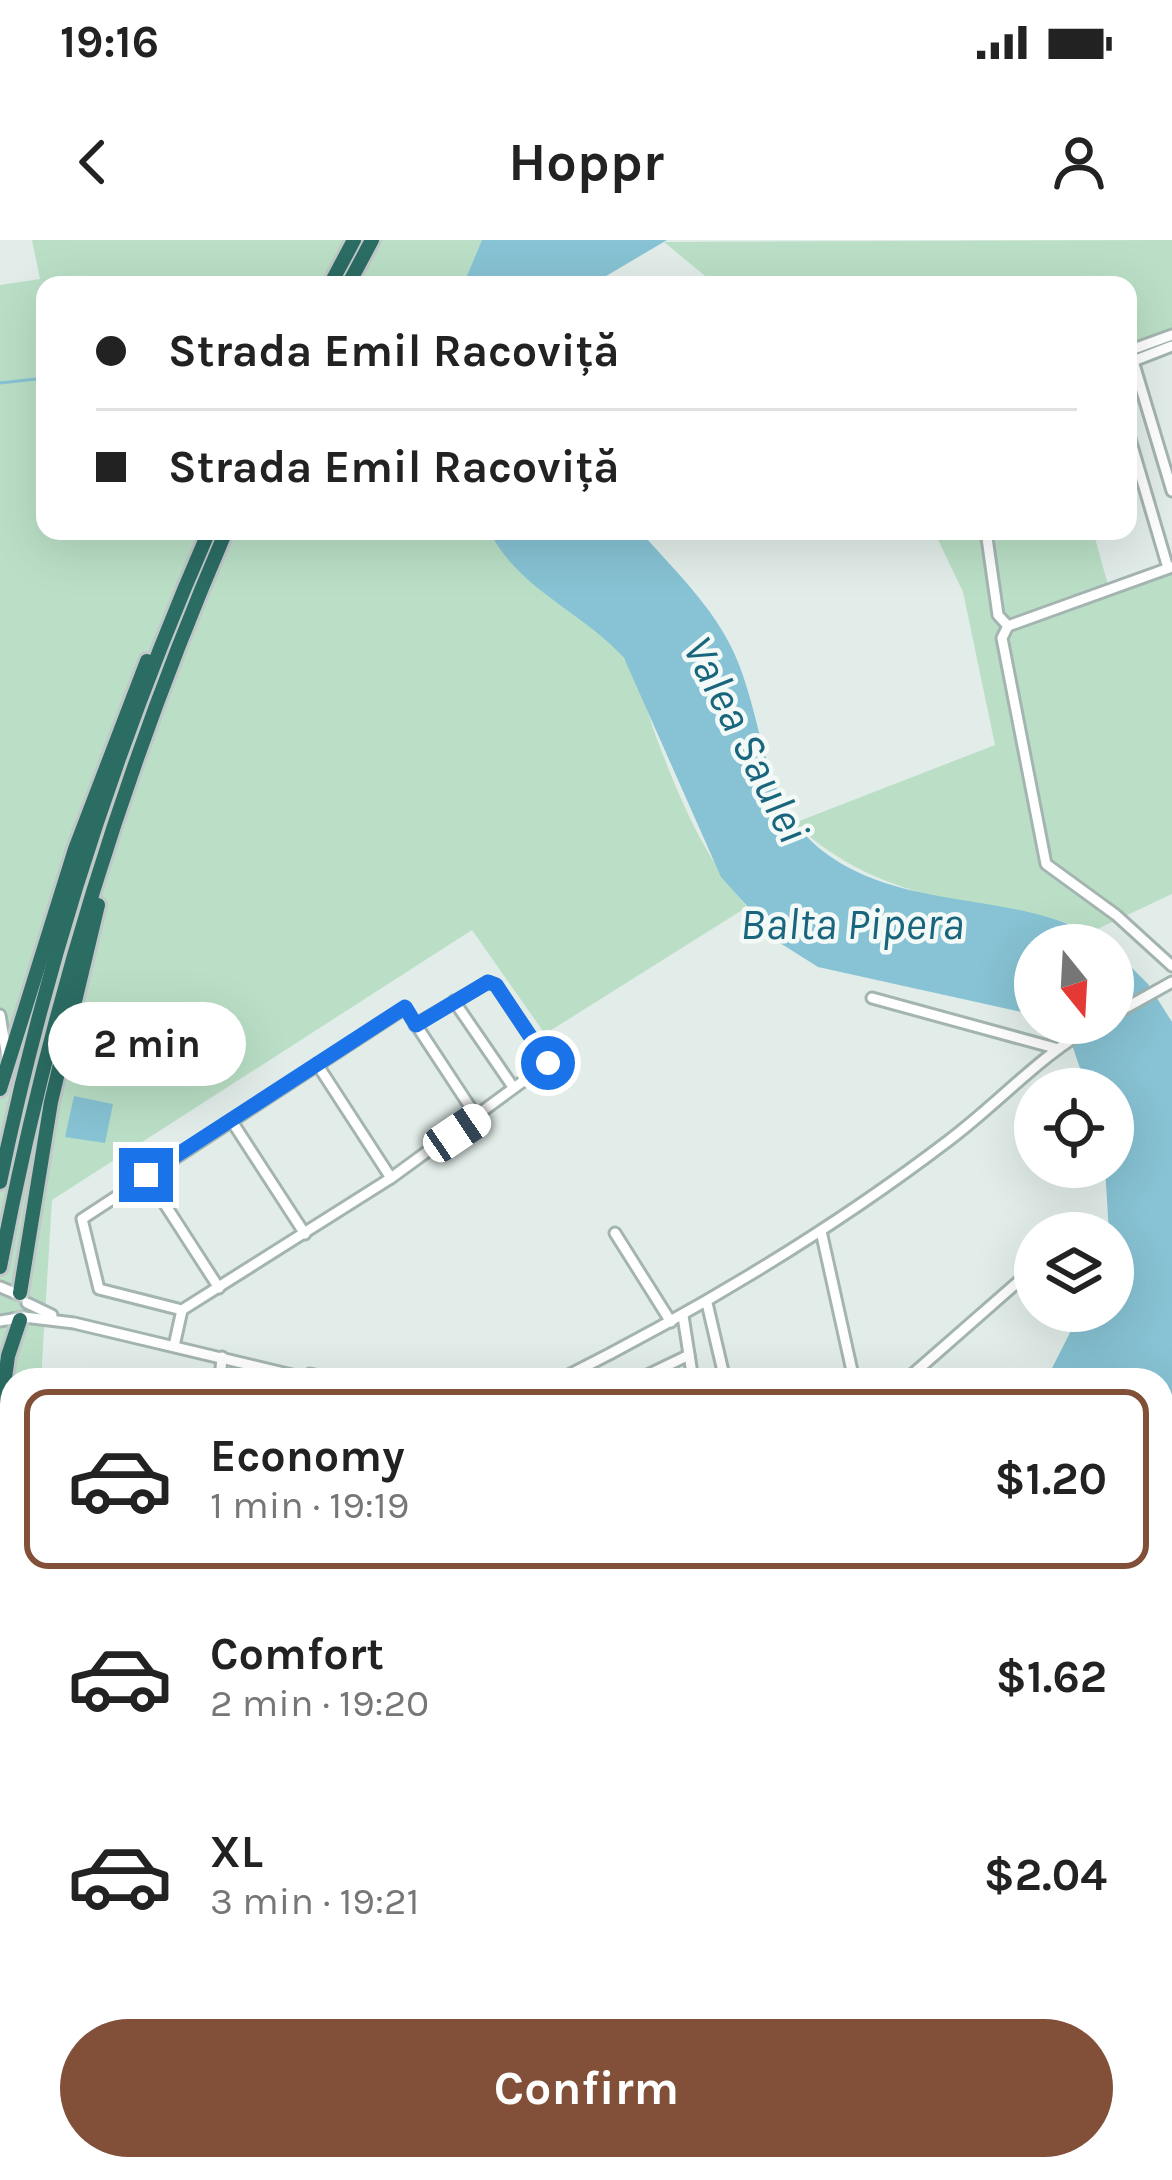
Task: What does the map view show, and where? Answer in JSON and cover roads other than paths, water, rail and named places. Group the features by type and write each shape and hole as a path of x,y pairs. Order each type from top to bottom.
{"highway":[{"path":"335,276 354,240"},
{"path":"353,276 372,240"},
{"path":"0,1089 116,736 205,540"},
{"path":"0,1267 59,1005 139,752 222,540"},
{"path":"0,1182 82,871 178,604"},
{"path":"23,1298 19,1273 63,1044 139,752"},
{"path":"6,1368 22,1318"}],"street":[{"path":"1137,354 1172,334"},
{"path":"1137,356 1172,346"},
{"path":"1137,380 1172,491"},
{"path":"1008,626 1170,568 1137,461"},
{"path":"987,540 998,615 1008,626"},
{"path":"1008,626 1003,641 1046,864 1116,915 1172,966"},
{"path":"174,1346 181,1313 478,1119 548,1063 496,985 488,982 416,1025"},
{"path":"1134,1004 1172,982"},
{"path":"872,998 1055,1048"},
{"path":"454,1001 514,1087"},
{"path":"181,1313 99,1288 82,1219 405,1007 478,1119"},
{"path":"0,1015 7,1060"},
{"path":"583,1368 707,1303 821,1232 948,1142 1061,1044"},
{"path":"317,1064 391,1178"},
{"path":"231,1120 304,1234"},
{"path":"146,1175 219,1288"},
{"path":"821,1232 851,1368"},
{"path":"615,1233 670,1322"},
{"path":"920,1368 1014,1285"},
{"path":"0,1286 74,1323"},
{"path":"22,1318 23,1298"},
{"path":"707,1303 722,1368"},
{"path":"683,1316 691,1368"},
{"path":"0,1321 74,1323 274,1368"},
{"path":"661,1368 688,1354"},
{"path":"221,1368 222,1357"}],"water":[{"path":"482,240 667,240 606,276 467,276"},
{"name":"Balta Pipera","path":"495,540 648,540 726,637 778,790 808,837 863,875 898,887 1068,924 1014,924 1014,1010 818,967 780,943 721,877 624,658 517,569"},
{"name":"Balta Pipera","path":"1134,970 1172,1022 1172,1368 1052,1368 1070,1332 1134,1332 1134,1212 1108,1212 1106,1188 1134,1188 1134,1068 1080,1068 1072,1044 1134,1044"},
{"path":"74,1096 113,1104 105,1143 65,1137"}],"waterway":[{"path":"0,383 36,379"}],"water label":[{"name":"Valea Saulei","path":"747,739"}]}
